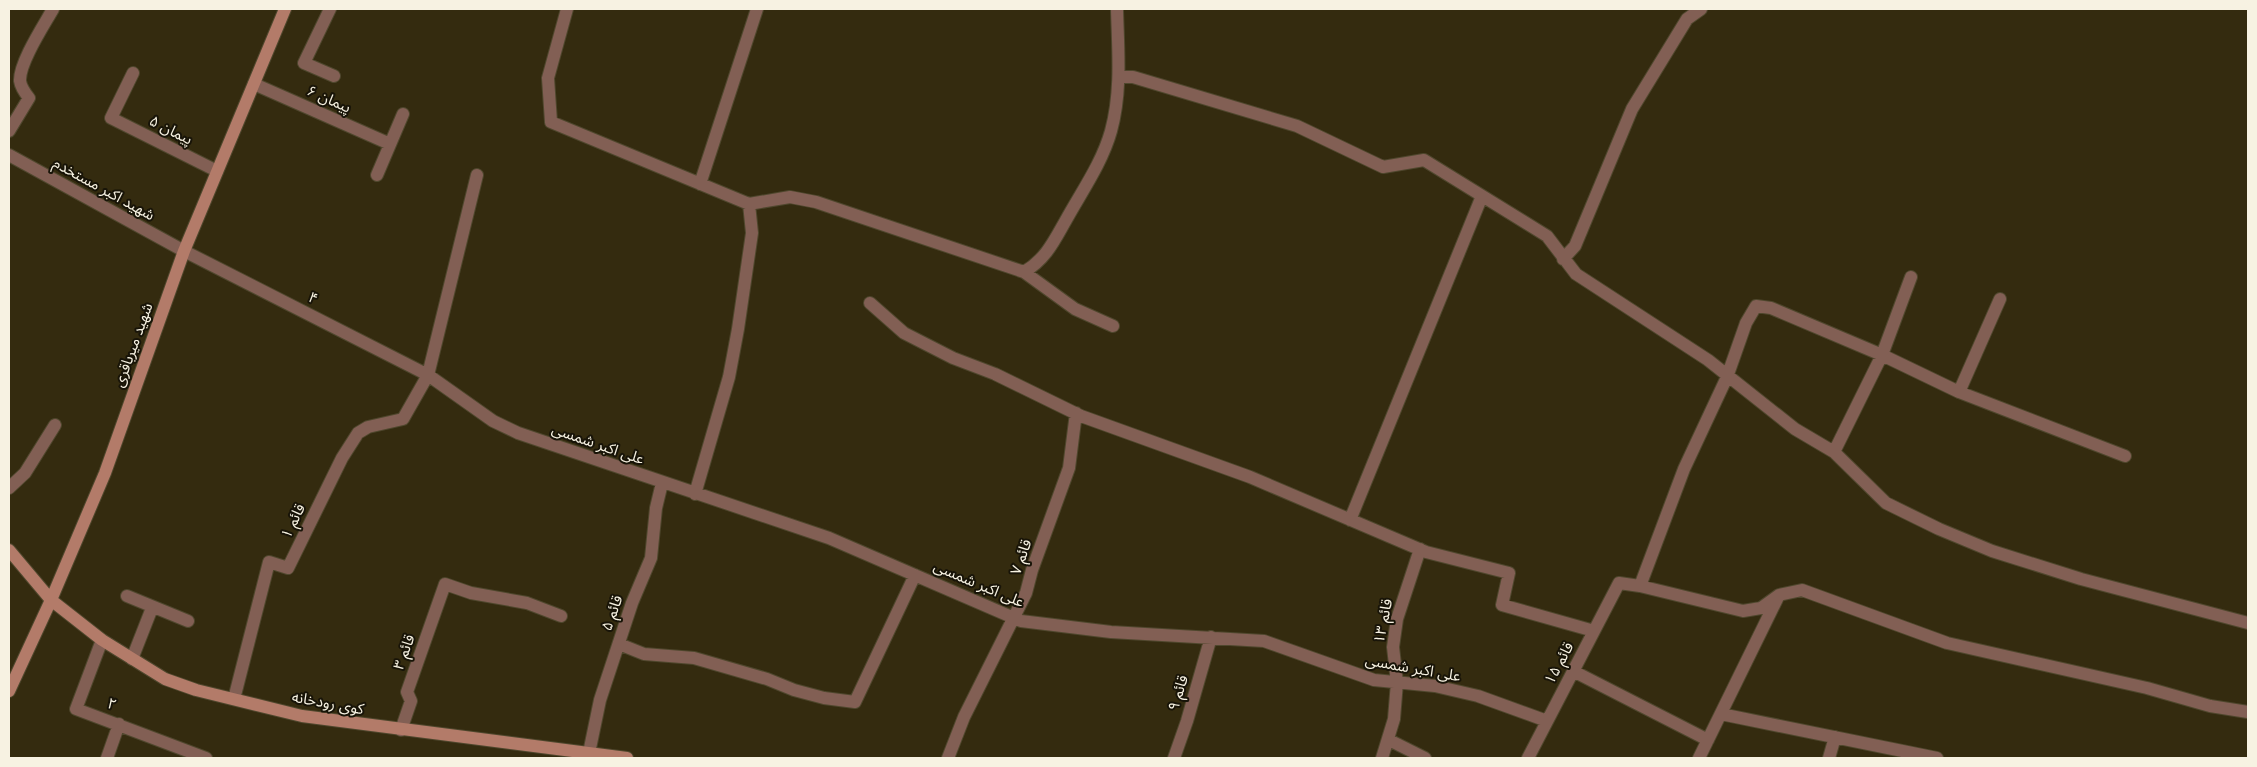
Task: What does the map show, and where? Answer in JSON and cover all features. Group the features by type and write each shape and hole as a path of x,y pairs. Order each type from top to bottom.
{"main road":[{"name":"شهید میرباقری","path":"10,685 51,600 105,473 184,251 285,9"},
{"name":"کوی رودخانه","path":"9,550 51,600 102,640 165,679 302,716 627,758"}],"street":[{"path":"9,131 30,98 23,90 20,80 24,64 53,9"},
{"path":"330,9 304,63 334,76"},
{"path":"567,9 548,78 551,122 749,204 790,197 816,202 1024,272 1075,308 1113,326"},
{"path":"700,184 758,9"},
{"path":"1024,272 1036,265 1053,246 1098,165 1111,131 1119,77 1117,9"},
{"path":"1563,259 1575,246 1632,109 1687,20 1702,9"},
{"name":"پیمان ۵","path":"133,73 112,118 217,171"},
{"path":"1119,77 1133,77 1297,126 1383,167 1424,160 1546,236 1576,274 1708,360 1727,377 1795,429 1834,452 1886,503 1939,529 1992,551 2081,579 2248,623"},
{"name":"پیمان ۶","path":"254,84 390,144"},
{"path":"378,175 403,114"},
{"name":"شهید اکبر مستخدم","path":"9,155 184,251"},
{"path":"428,375 477,175"},
{"path":"1350,520 1482,196"},
{"path":"695,494 729,378 752,233 749,204"},
{"name":"۴","path":"184,251 428,375"},
{"path":"1834,452 1882,355 1911,277"},
{"path":"1959,392 2000,299"},
{"path":"870,303 904,332 953,358 995,374 1076,413 1250,477 1420,549 1442,557 1509,573 1502,605 1594,631"},
{"path":"2125,456 1959,392 1882,355 1771,308 1756,306 1746,323 1727,377 1684,469 1640,586 1743,611 1761,608 1779,595 1802,590 1947,643 2137,686 2210,706 2248,712"},
{"name":"علی اکبر شمسی","path":"428,375 493,421 518,434 829,538 1021,621 1111,632 1264,641 1374,680 1435,686 1478,696 1547,722"},
{"name":"قائم ۱","path":"234,699 269,562 288,568 342,458 358,433 368,427 403,419 428,375"},
{"name":"قائم ۷","path":"948,758 964,717 1026,593 1032,570 1069,468 1076,413"},
{"path":"9,488 25,473 55,426"},
{"name":"قائم ۵","path":"589,753 600,700 651,558 656,508 662,483"},
{"name":"قائم ۱۳","path":"1382,758 1394,719 1397,682 1393,647 1397,619 1420,549"},
{"path":"619,644 644,654 694,658 768,679 802,692 824,698 854,702 915,575"},
{"name":"قائم ۱۵","path":"1528,758 1619,583 1640,586"},
{"name":"قائم ۳","path":"401,730 411,701 406,692 445,584 471,593 527,603 561,616"},
{"path":"1699,758 1779,595"},
{"path":"127,596 152,608 188,621"},
{"path":"132,659 152,608"},
{"name":"قائم ۹","path":"1174,758 1187,721 1211,637"},
{"name":"۲","path":"102,640 76,709 206,758"},
{"path":"1573,671 1708,740"},
{"path":"1721,714 1937,758"},
{"path":"107,758 119,724"},
{"path":"1829,758 1835,737"},
{"path":"1389,740 1425,758"}]}
